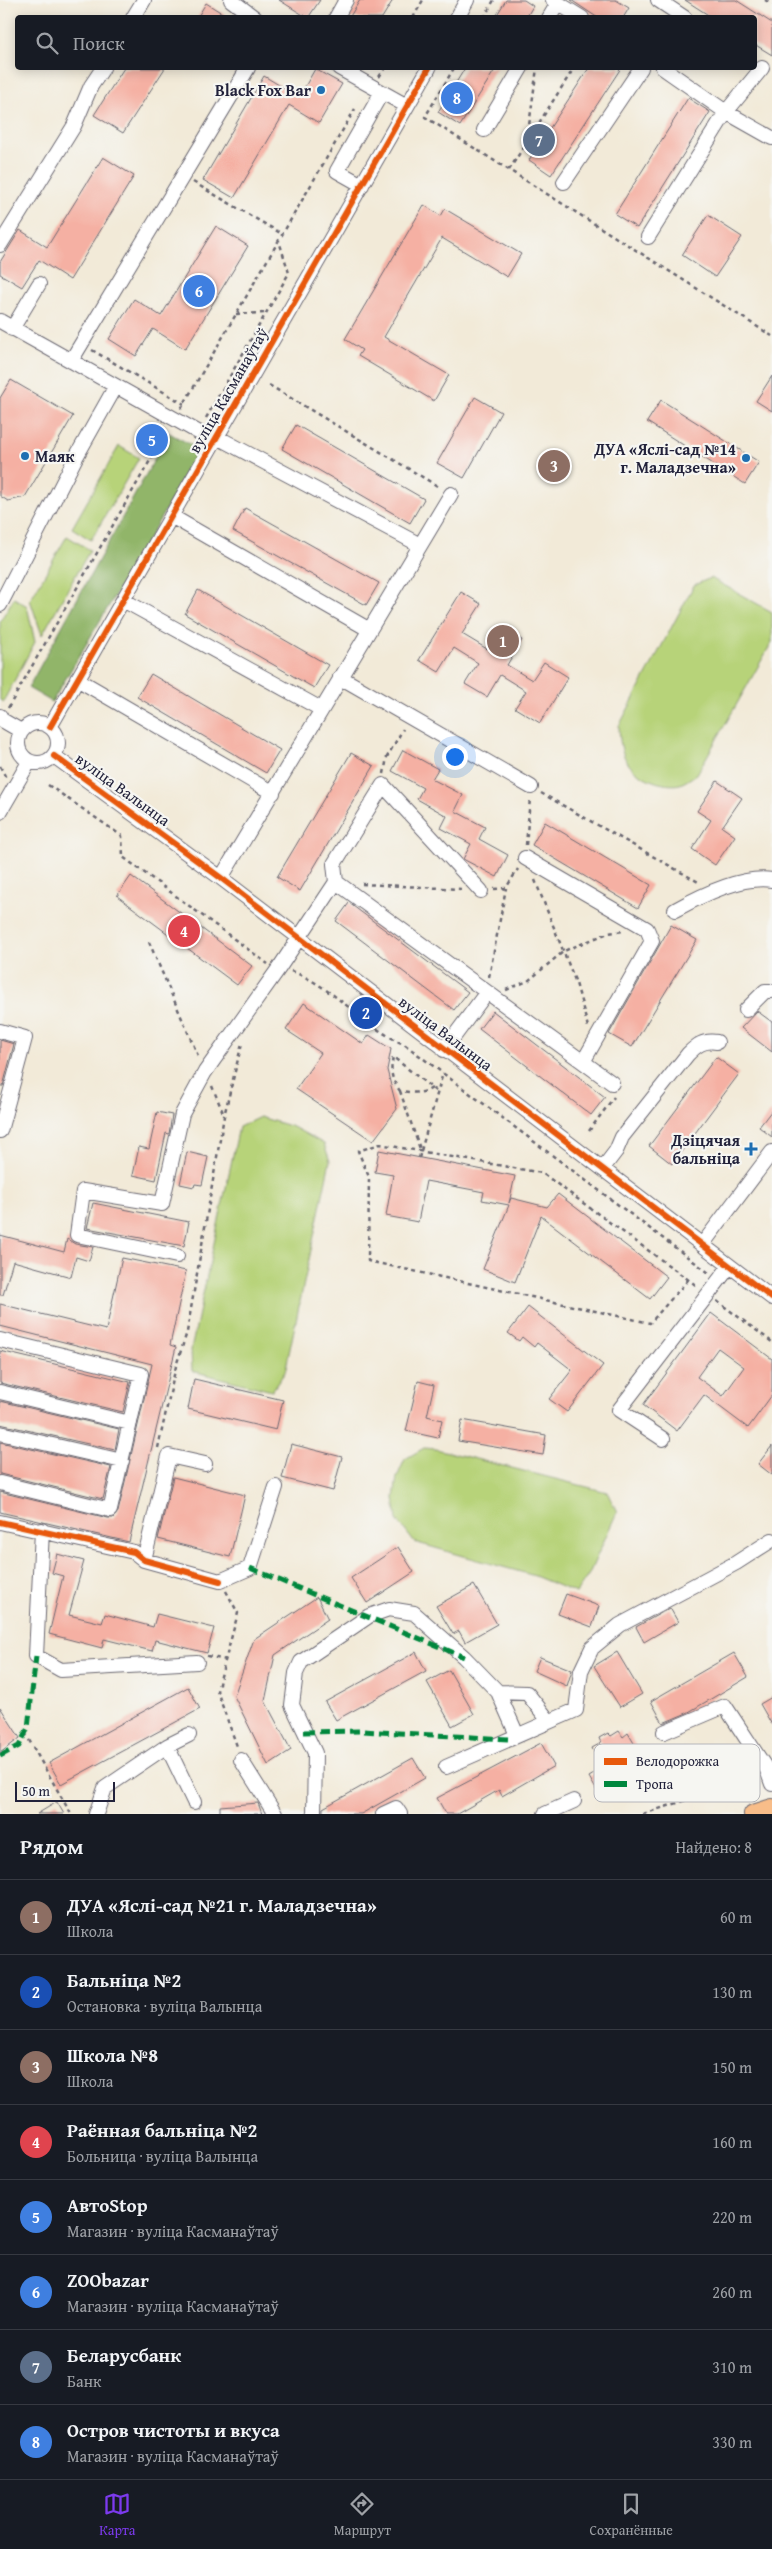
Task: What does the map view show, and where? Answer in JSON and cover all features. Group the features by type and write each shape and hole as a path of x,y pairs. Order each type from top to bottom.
{"main road":[{"path":"753,1814 772,1808"}],"street":[{"path":"135,15 144,0"},
{"path":"231,0 251,15"},
{"path":"459,15 467,0"},
{"path":"658,0 680,15"},
{"path":"550,15 555,2 577,15"},
{"path":"648,237 726,112 763,68"},
{"path":"0,245 74,126 91,86 102,70"},
{"path":"71,361 247,70"},
{"path":"343,70 407,106"},
{"name":"вуліца Касманаўтаў","path":"50,727 428,70"},
{"path":"484,130 520,70"},
{"path":"564,182 640,70"},
{"path":"666,70 726,112 772,138"},
{"path":"362,185 337,171 376,88"},
{"path":"38,284 6,325 174,420 215,439 420,545"},
{"path":"0,605 76,457 116,386"},
{"path":"221,878 450,494"},
{"path":"171,516 368,629"},
{"path":"123,600 321,709"},
{"path":"340,677 531,787"},
{"path":"77,679 272,792"},
{"path":"1,718 21,731"},
{"path":"32,723 39,723 50,727 58,740 54,756 45,762 29,762 18,750 17,743 21,731 32,723"},
{"name":"вуліца Валынца","path":"54,756 221,878 444,1050 603,1168 729,1267 772,1298"},
{"path":"0,812 5,794 29,762"},
{"path":"177,1256 77,1235 84,1191 162,1204 182,1114 206,1072 279,968 336,882 334,864 383,785 481,891"},
{"path":"526,859 647,929 652,941 583,1062"},
{"path":"675,910 712,890 762,879 772,880"},
{"path":"336,882 612,1083"},
{"path":"746,1010 765,991 772,991"},
{"path":"444,1050 486,992"},
{"path":"0,1032 25,1038 0,1131"},
{"path":"603,1168 627,1131 688,1054 697,1045 707,1041 717,1042"},
{"path":"702,1245 772,1152"},
{"path":"663,1439 619,1410 729,1267"},
{"path":"0,1340 141,1374 110,1510 0,1483"},
{"path":"0,1392 130,1422"},
{"path":"0,1433 122,1461"},
{"path":"144,1560 169,1456 205,1464"},
{"path":"0,1522 134,1552 144,1560 220,1581 250,1568 276,1487"},
{"path":"42,1530 36,1656 61,1670 197,1662"},
{"path":"446,1767 576,1710 581,1671 592,1648 620,1625 736,1563 772,1540"},
{"path":"314,1814 315,1753 292,1705 296,1673 301,1662 369,1616 389,1609 414,1614 464,1657 498,1692 517,1735"},
{"path":"498,1692 527,1693 549,1721"},
{"path":"664,1732 725,1706 748,1744"},
{"path":"96,1814 105,1788 167,1746 190,1735"},
{"path":"167,1746 194,1802"},
{"path":"242,1760 275,1814"},
{"path":"760,1763 770,1779"},
{"path":"545,1814 574,1801"},
{"path":"383,1814 396,1808 400,1814"}],"path":[{"path":"415,15 423,0"},
{"path":"486,15 494,0"},
{"path":"765,0 772,4"},
{"path":"1,718 152,454 184,404 282,234 376,88 384,70"},
{"path":"453,70 425,117 772,336"},
{"path":"526,143 537,70"},
{"path":"509,170 573,70"},
{"path":"183,176 282,234"},
{"path":"206,418 289,273 279,241"},
{"path":"236,314 266,313"},
{"path":"82,344 184,404"},
{"path":"269,384 450,494"},
{"path":"383,785 387,757 410,717"},
{"path":"0,766 6,778"},
{"path":"48,785 122,836 123,857 273,968 279,968 312,979 388,1037 404,1044 444,1073 719,1281"},
{"path":"531,787 712,890"},
{"path":"526,859 564,951 593,1044"},
{"path":"506,888 486,992 506,990 528,981 564,951 608,933 647,929"},
{"path":"149,942 224,1116"},
{"path":"157,1450 176,1366 187,1332 224,1116 243,1040"},
{"path":"421,1150 400,1091 392,1081 390,1070 393,1057 438,1093"},
{"path":"419,1158 444,1073"},
{"path":"589,1131 612,1101 614,1094 612,1083"},
{"path":"400,1091 426,1092 432,1088"},
{"path":"688,1280 650,1323 368,1261 369,1177 358,1151 380,1144 542,1173 709,1295 772,1342"},
{"path":"220,1581 238,1613 217,1691 242,1760"},
{"path":"25,1733 71,1814"},
{"path":"643,1814 687,1802"}],"green space":[{"path":"169,433 201,450 52,702 28,688"},
{"path":"119,446 139,458 91,540 72,528"},
{"path":"67,536 90,550 42,635 30,600"},
{"path":"711,578 772,612 772,642 697,774 680,784 659,783 644,777 630,766 623,753 619,726 694,585"},
{"path":"14,598 27,606 35,642 3,702 0,700 0,621"},
{"path":"260,1117 293,1127 324,1144 330,1161 285,1372 272,1391 192,1371 191,1350 239,1127"},
{"path":"424,1448 436,1449 607,1492 617,1512 589,1574 576,1593 535,1576 414,1542 397,1520 394,1498 397,1477 405,1459"}],"building":[{"path":"279,0 320,0 310,15 303,15"},
{"path":"360,0 393,0 384,15 351,15"},
{"path":"506,0 524,0 533,6 528,15 497,15"},
{"path":"571,0 616,0 629,8 625,15 594,15"},
{"path":"685,0 736,0 772,23 772,55 757,46 757,15 708,15"},
{"path":"206,3 225,15 199,15"},
{"path":"123,70 164,70 123,133 94,115"},
{"path":"314,70 342,84 319,123 289,105 234,198 203,180 264,76 299,97"},
{"path":"464,70 495,70 460,126 438,112"},
{"path":"588,70 620,70 551,175 529,160"},
{"path":"688,98 710,112 637,228 615,214"},
{"path":"103,157 134,176 70,280 39,260 22,287 0,274 0,262 20,230 47,247"},
{"path":"424,205 441,216 445,209 521,254 507,277 442,238 384,337 449,375 434,401 358,356 362,350 345,339"},
{"path":"708,215 742,237 715,277 682,255"},
{"path":"216,226 248,246 185,349 153,329 136,356 109,339 134,299 161,316"},
{"path":"772,376 772,411 756,401"},
{"name":"Маяк","path":"11,380 73,416 25,497 8,501 0,496 0,398"},
{"path":"475,397 501,412 464,478 437,463"},
{"path":"661,400 759,462 745,484 647,422"},
{"path":"296,425 424,499 410,523 282,449"},
{"path":"153,427 163,433 151,452 142,446"},
{"path":"245,508 379,583 366,605 233,531"},
{"path":"198,590 328,665 314,688 185,614"},
{"path":"461,592 481,604 462,634 487,649 500,627 522,640 507,665 532,680 544,662 568,677 540,723 515,708 526,691 500,675 487,697 465,684 478,663 454,648 439,672 419,660"},
{"path":"151,674 280,750 266,773 137,697"},
{"path":"403,750 438,769 432,779 463,795 455,811 485,827 479,839 508,855 497,877 463,859 471,844 441,828 447,816 417,799 423,788 392,771"},
{"path":"351,753 374,766 300,891 277,877"},
{"path":"717,781 742,798 722,827 735,836 715,865 692,849 711,820 697,811"},
{"path":"545,822 651,885 638,908 532,845"},
{"path":"131,876 252,966 237,985 117,896"},
{"path":"349,903 468,992 454,1010 336,921"},
{"path":"671,925 697,940 632,1047 609,1034"},
{"path":"304,1003 363,1044 369,1035 391,1049 387,1070 397,1109 373,1141 296,1089 321,1053 286,1030"},
{"path":"493,1011 605,1097 591,1115 479,1029"},
{"path":"757,1011 772,1022 772,1052 741,1028"},
{"path":"0,1040 14,1044 3,1086 0,1086"},
{"path":"716,1057 739,1074 672,1164 649,1146"},
{"path":"772,1110 772,1137 759,1127"},
{"path":"157,1112 172,1115 169,1134 166,1133 156,1180 133,1175 139,1147 149,1149"},
{"path":"379,1150 515,1176 509,1203 511,1198 547,1207 558,1194 667,1277 650,1299 541,1216 515,1282 483,1269 509,1205 482,1200 484,1192 426,1181 418,1222 386,1216 393,1175 375,1172"},
{"path":"187,1152 208,1157 202,1185 195,1184 194,1187 180,1184"},
{"path":"93,1203 189,1222 184,1246 87,1228"},
{"path":"0,1235 64,1252 67,1239 75,1244 93,1247 89,1261 76,1257 71,1277 13,1261 3,1295 0,1295"},
{"path":"122,1258 186,1271 170,1345 176,1347 129,1542 0,1512 0,1492 108,1518 113,1518 118,1512 152,1364 0,1326 0,1304 106,1330"},
{"path":"528,1307 603,1365 567,1412 549,1399 572,1370 537,1343 534,1347 522,1337 519,1341 508,1333"},
{"path":"711,1313 772,1359 772,1395 748,1428 704,1395 677,1431 643,1405","holes":["718,1348 744,1367 723,1396 697,1377"]},
{"path":"0,1351 130,1382 123,1412 0,1383"},
{"path":"194,1379 283,1400 276,1430 188,1409"},
{"path":"418,1381 434,1385 427,1416 442,1420 438,1438 406,1431"},
{"path":"0,1401 119,1429 115,1450 0,1424"},
{"path":"462,1420 546,1435 543,1455 458,1441"},
{"path":"0,1442 111,1467 103,1499 0,1474"},
{"path":"291,1444 342,1457 333,1491 282,1478"},
{"path":"772,1446 772,1475 758,1464"},
{"path":"173,1477 245,1495 230,1557 158,1539"},
{"path":"398,1547 414,1572 367,1603 351,1578"},
{"path":"57,1554 84,1561 69,1615 102,1623 105,1614 153,1627 157,1614 214,1628 207,1653 155,1640 152,1651 104,1639 102,1648 49,1634 63,1576 52,1573"},
{"path":"474,1585 497,1624 465,1642 459,1631 453,1634 436,1606"},
{"path":"566,1594 599,1606 592,1627 558,1614"},
{"path":"317,1597 328,1619 275,1655 265,1701 291,1750 268,1765 234,1696 254,1639"},
{"path":"670,1608 678,1622 644,1642 636,1627"},
{"path":"416,1652 426,1671 336,1720 325,1702"},
{"path":"617,1652 642,1694 620,1707 594,1666"},
{"path":"734,1653 748,1677 687,1713 663,1723 651,1701"},
{"path":"540,1657 572,1670 567,1686 534,1671"},
{"path":"449,1670 474,1714 452,1726 427,1682"},
{"path":"188,1687 200,1709 61,1784 49,1763"},
{"path":"772,1697 772,1725 760,1704"},
{"path":"0,1707 20,1738 0,1753"},
{"path":"619,1731 623,1737 628,1733 634,1744 599,1744 601,1743 599,1738 608,1733 611,1736"},
{"path":"541,1743 554,1766 502,1796 499,1790 457,1814 446,1814 437,1798"},
{"path":"413,1758 425,1778 361,1814 323,1814 323,1808"},
{"path":"594,1774 594,1786 589,1777"},
{"path":"57,1802 64,1814 37,1814"},
{"path":"258,1803 262,1814 220,1814 220,1806"}],"marked path":[{"path":"250,1568 464,1657"},
{"path":"0,1756 19,1746 28,1728 36,1656"},
{"path":"304,1732 362,1731 508,1739"}],"cycle path":[{"path":"50,727 428,70"},
{"path":"54,756 221,878 772,1298"},
{"path":"0,1522 134,1552 144,1560 220,1581"}],"place":[{"name":"Black Fox Bar","path":"321,90"},
{"name":"Остров чистоты и вкуса","path":"457,98"},
{"name":"Беларусбанк","path":"539,140"},
{"name":"ZOObazar","path":"199,291"},
{"name":"АвтоStop","path":"152,440"},
{"name":"Маяк","path":"25,456"},
{"name":"ДУА «Яслі-сад №14 г. Маладзечна»","path":"746,458"},
{"name":"Школа №8","path":"554,466"},
{"name":"ДУА «Яслі-сад №21 г. Маладзечна»","path":"503,641"},
{"name":"Раённая бальніца №2","path":"184,931"},
{"name":"Бальніца №2","path":"366,1013"},
{"name":"Дзіцячая бальніца","path":"751,1149"}]}
